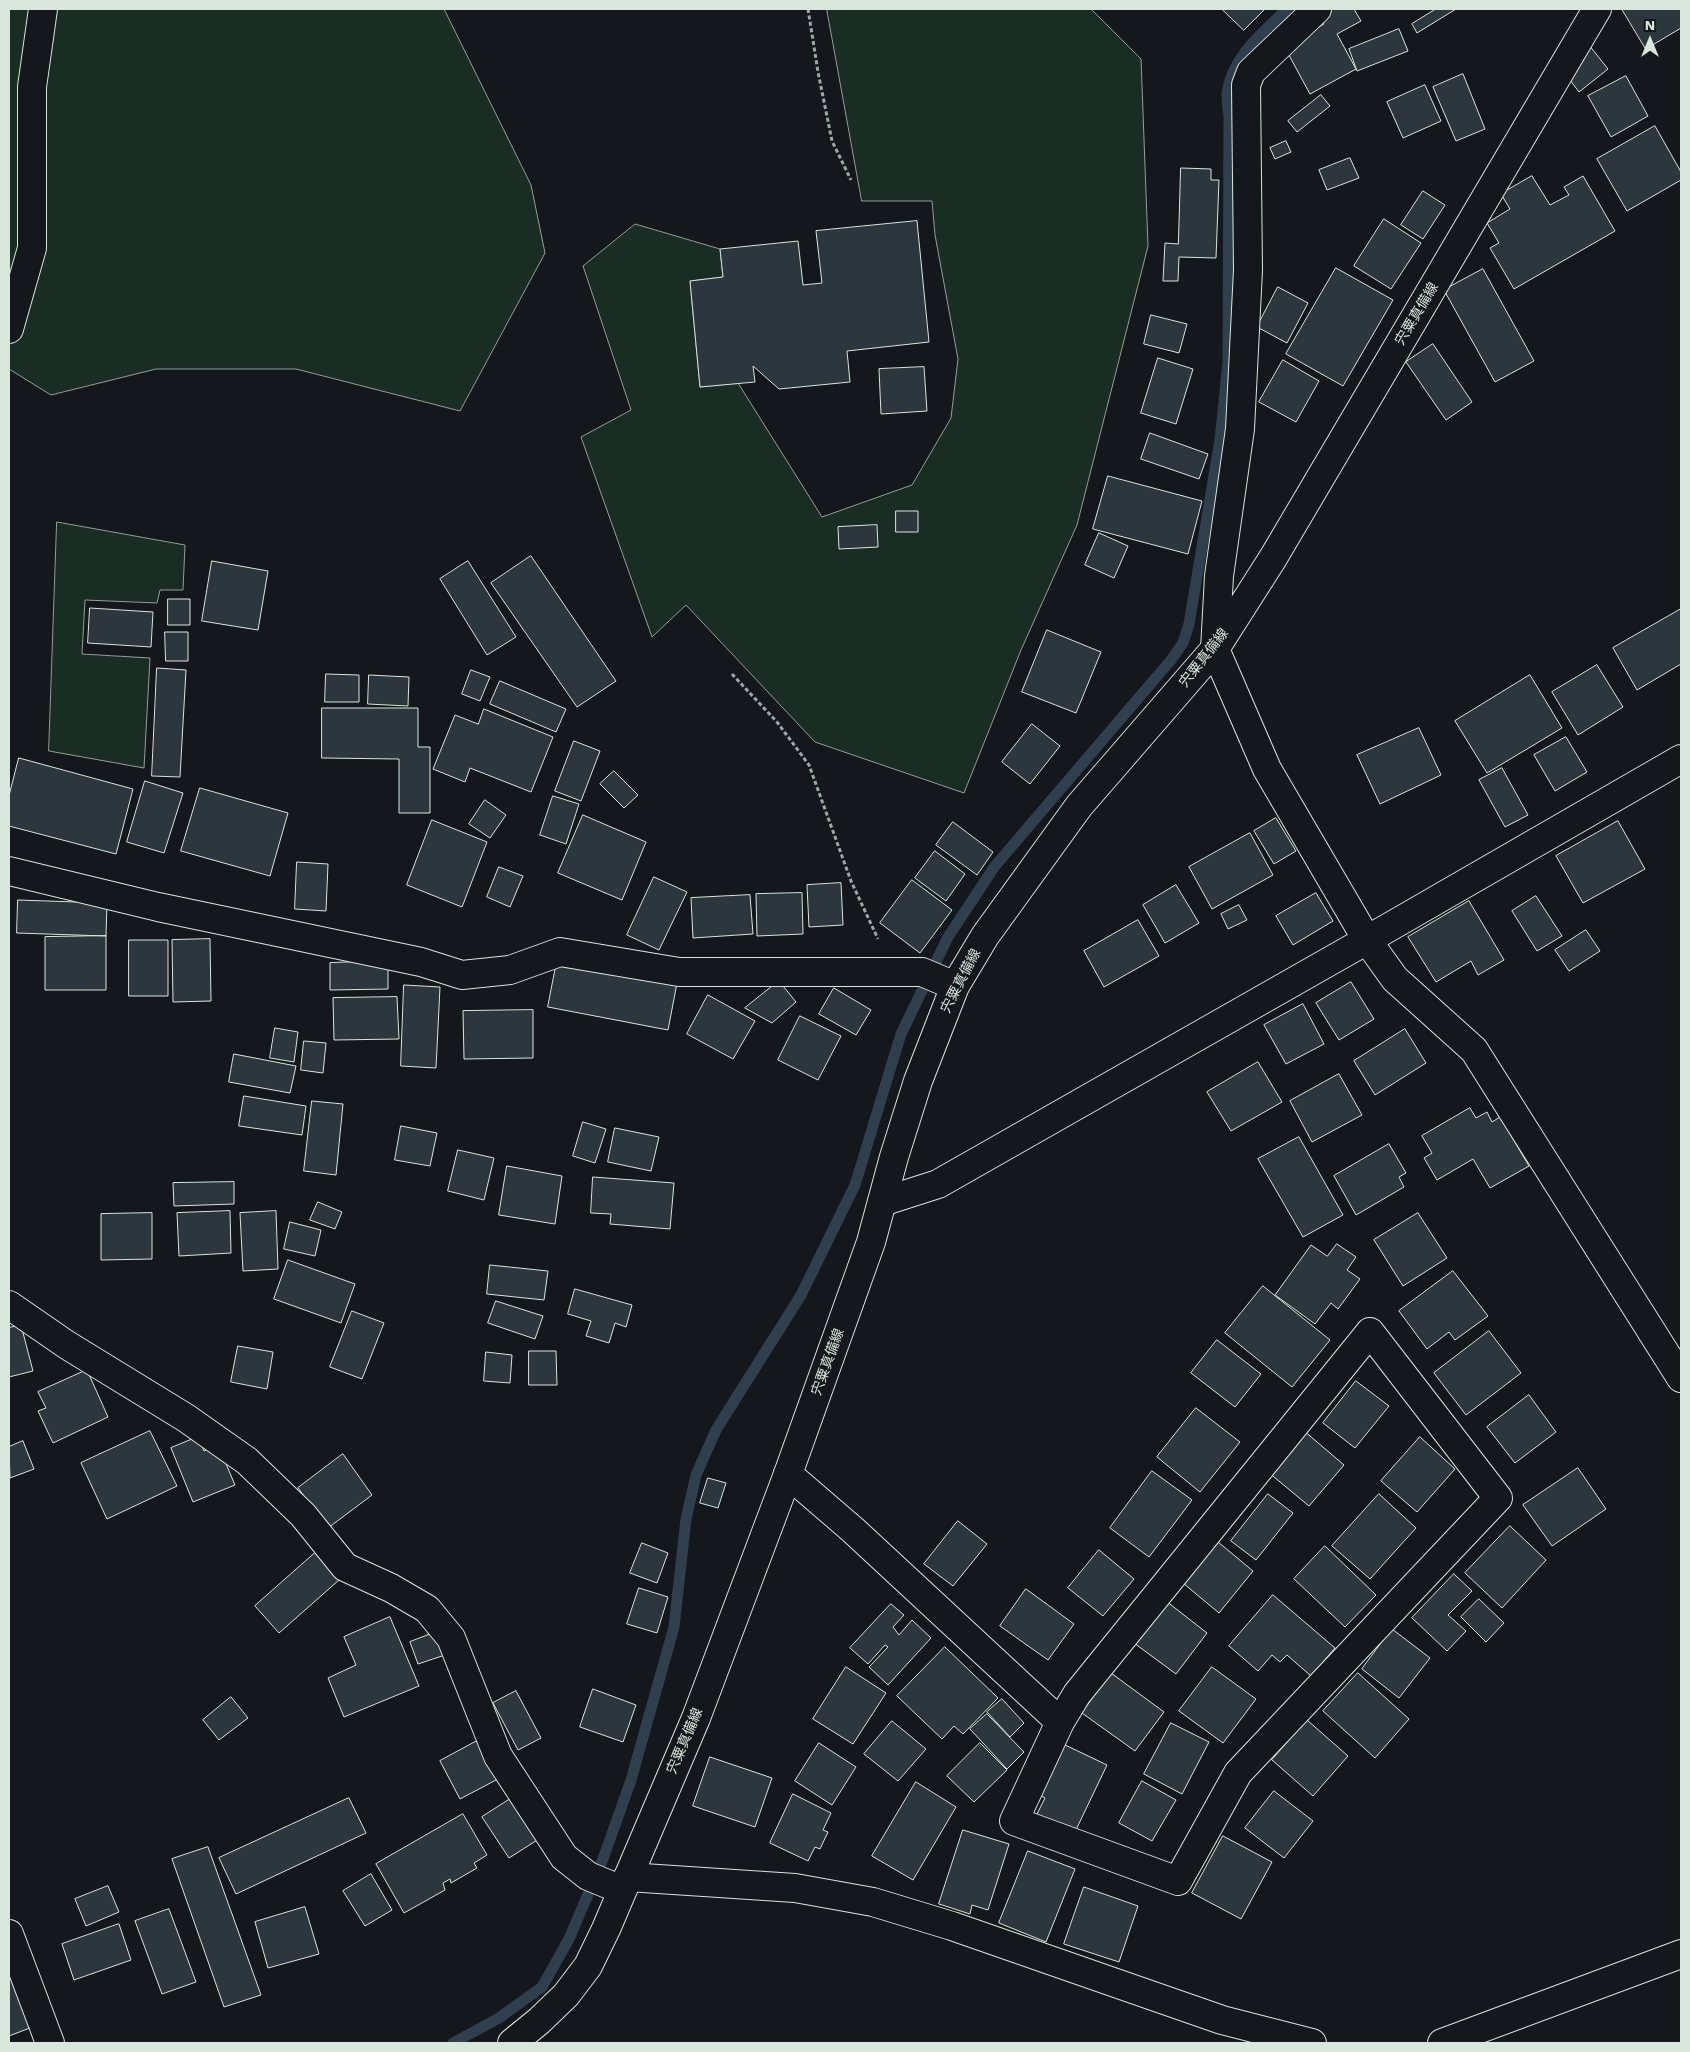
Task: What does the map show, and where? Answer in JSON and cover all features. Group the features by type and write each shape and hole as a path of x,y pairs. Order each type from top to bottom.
{"street":[{"path":"9,329 32,248 32,87 44,9"},
{"name":"宍粟真備線","path":"512,2043 566,1995 588,1966 611,1882 696,1718 788,1474 871,1242 894,1157 918,1081 938,978 985,936 1079,806 1215,649 1273,558 1597,9"},
{"path":"1310,11 1251,72 1246,85 1248,270 1240,429 1219,576 1215,649 1267,770 1367,940 1394,979 1474,1050 1681,1378"},
{"path":"882,1202 938,1184 1681,759"},
{"path":"9,871 158,907 421,962 462,975 510,970 560,952 678,972 895,973 938,978"},
{"path":"9,1305 67,1345 186,1418 247,1461 303,1515 345,1567 390,1588 427,1609 451,1638 498,1756 564,1857 611,1882 795,1888 873,1902 952,1926 1222,2020 1312,2043"},
{"path":"1370,1332 1498,1498 1238,1773 1178,1881 1014,1821 1060,1722 1077,1694 1370,1332"},
{"path":"788,1474 853,1530 1060,1722"},
{"path":"9,1934 50,2043"},
{"path":"1442,2043 1468,2038 1681,1954"}],"path":[{"path":"808,9 832,141 851,180"},
{"path":"732,674 777,722 809,765 851,881 895,973"}],"green space":[{"path":"9,9 444,9 531,185 545,253 460,411 296,369 156,369 51,395 9,369"},
{"path":"827,9 1091,9 1141,59 1148,246 1077,525 1021,650 964,793 815,742 686,605 652,637 581,437 631,410 583,266 635,224 720,249 723,277 690,281 700,387 738,383 822,517 912,485 951,418 958,359 935,235 932,201 862,201"},
{"path":"57,522 185,545 183,590 160,590 157,603 85,600 82,654 150,658 144,768 49,751"}],"building":[{"path":"1222,9 1265,9 1244,30"},
{"path":"1334,9 1354,9 1361,21 1337,34 1356,69 1310,94 1284,46 1324,24 1320,16"},
{"path":"1436,9 1456,9 1417,33 1412,24"},
{"path":"1622,9 1681,9 1681,28 1646,49"},
{"path":"1399,29 1408,51 1357,71 1349,49"},
{"path":"1589,45 1608,69 1579,92 1570,80"},
{"path":"1463,74 1485,129 1456,141 1433,87"},
{"path":"1626,76 1648,116 1611,137 1588,96"},
{"path":"1425,85 1441,121 1403,138 1387,102"},
{"path":"1321,95 1330,106 1297,132 1288,121"},
{"path":"1655,126 1681,172 1681,180 1627,211 1597,159"},
{"path":"1286,141 1291,152 1275,159 1270,148"},
{"path":"1350,158 1359,178 1327,190 1319,170"},
{"path":"1181,168 1211,169 1211,180 1219,180 1216,258 1179,257 1178,281 1163,281 1165,243 1178,244"},
{"path":"1532,176 1550,205 1569,195 1564,187 1583,176 1615,231 1514,289 1490,248 1499,243 1487,223 1510,209 1501,194"},
{"path":"1423,191 1445,205 1423,239 1401,225"},
{"path":"1384,219 1421,243 1391,289 1354,266"},
{"path":"917,221 929,342 847,351 850,382 779,389 753,366 755,382 700,387 690,281 723,277 720,249 798,241 803,285 822,283 816,231"},
{"path":"1336,268 1393,300 1343,386 1286,354"},
{"path":"1483,269 1534,361 1495,382 1444,290"},
{"path":"1278,287 1308,303 1287,343 1257,327"},
{"path":"1151,315 1187,324 1179,353 1144,344"},
{"path":"1433,344 1472,402 1446,420 1406,362"},
{"path":"1158,358 1193,369 1176,424 1141,413"},
{"path":"1283,360 1319,381 1296,422 1259,402"},
{"path":"924,367 927,411 881,414 879,369"},
{"path":"1150,433 1208,454 1199,479 1141,459"},
{"path":"1108,476 1202,501 1188,554 1093,529"},
{"path":"896,511 918,511 918,532 896,532"},
{"path":"877,525 878,547 839,549 838,527"},
{"path":"1099,533 1128,546 1114,578 1085,565"},
{"path":"531,556 616,681 577,707 491,583"},
{"path":"212,561 268,571 258,630 202,621"},
{"path":"468,561 516,637 487,655 440,579"},
{"path":"168,599 190,599 190,625 168,625"},
{"path":"90,608 153,612 151,647 88,643"},
{"path":"1681,609 1681,664 1637,690 1613,648"},
{"path":"1047,630 1101,652 1076,713 1022,692"},
{"path":"165,632 188,632 188,661 166,661"},
{"path":"1597,665 1623,707 1578,735 1552,692"},
{"path":"157,668 186,670 180,777 152,776"},
{"path":"471,670 490,677 480,701 462,694"},
{"path":"326,674 359,675 359,702 325,702"},
{"path":"369,675 409,677 408,706 368,704"},
{"path":"1530,675 1562,728 1487,773 1455,721"},
{"path":"500,681 566,709 556,732 490,704"},
{"path":"322,708 418,708 418,747 430,747 430,813 399,813 399,759 322,758"},
{"path":"484,709 553,737 531,792 470,768 465,782 433,769 455,715 478,724"},
{"path":"1032,724 1060,746 1030,784 1002,762"},
{"path":"1419,728 1441,775 1380,804 1357,755"},
{"path":"1566,737 1587,772 1555,791 1534,755"},
{"path":"574,741 600,751 581,801 555,791"},
{"path":"19,758 133,789 116,854 9,826 9,796"},
{"path":"1502,768 1528,815 1505,827 1479,780"},
{"path":"614,771 638,795 624,808 600,784"},
{"path":"145,781 183,793 164,853 127,842"},
{"path":"200,788 288,813 270,876 181,851"},
{"path":"553,796 579,804 566,844 540,835"},
{"path":"485,800 506,815 490,838 469,824"},
{"path":"583,815 646,842 622,900 558,873"},
{"path":"1276,818 1296,851 1274,864 1254,831"},
{"path":"432,820 487,842 462,907 407,885"},
{"path":"1618,821 1645,869 1583,903 1556,856"},
{"path":"953,822 993,852 977,875 936,845"},
{"path":"1250,833 1273,875 1212,909 1189,867"},
{"path":"935,851 965,874 946,901 915,878"},
{"path":"297,862 328,864 326,911 295,909"},
{"path":"499,867 523,876 510,907 487,897"},
{"path":"654,877 687,892 659,950 627,935"},
{"path":"912,880 952,910 920,953 880,923"},
{"path":"841,883 843,925 809,927 807,885"},
{"path":"1176,885 1199,923 1165,943 1143,905"},
{"path":"802,893 803,934 757,936 756,894"},
{"path":"1316,893 1333,921 1293,945 1276,916"},
{"path":"750,895 753,934 693,938 691,898"},
{"path":"1536,896 1562,936 1537,951 1512,911"},
{"path":"18,900 107,903 106,936 17,933"},
{"path":"1469,901 1504,960 1478,975 1471,961 1436,982 1408,937"},
{"path":"1239,905 1247,920 1228,929 1221,914"},
{"path":"1138,920 1159,956 1104,987 1084,951"},
{"path":"1586,930 1600,951 1569,971 1555,950"},
{"path":"106,936 106,990 45,990 45,937"},
{"path":"210,939 211,1001 173,1002 172,940"},
{"path":"129,940 168,940 168,996 129,996"},
{"path":"388,961 388,989 330,990 330,963"},
{"path":"557,961 677,983 668,1030 548,1007"},
{"path":"779,981 796,1002 772,1023 745,1008"},
{"path":"1351,982 1374,1019 1339,1040 1316,1003"},
{"path":"404,985 440,987 436,1068 401,1066"},
{"path":"834,988 871,1010 856,1035 819,1014"},
{"path":"708,995 755,1021 733,1059 687,1034"},
{"path":"397,997 399,1039 334,1040 333,998"},
{"path":"1303,1004 1324,1044 1286,1064 1264,1025"},
{"path":"533,1010 533,1058 464,1059 463,1011"},
{"path":"800,1016 841,1036 818,1080 778,1060"},
{"path":"275,1028 298,1032 294,1062 270,1058"},
{"path":"1405,1029 1426,1063 1375,1095 1354,1061"},
{"path":"304,1041 326,1043 323,1073 301,1070"},
{"path":"234,1054 296,1066 290,1093 229,1082"},
{"path":"1258,1062 1282,1102 1231,1131 1207,1092"},
{"path":"1339,1074 1362,1115 1312,1142 1290,1101"},
{"path":"244,1096 306,1106 302,1135 239,1126"},
{"path":"312,1101 343,1104 336,1175 304,1171"},
{"path":"1470,1108 1476,1118 1487,1112 1492,1122 1500,1117 1529,1166 1490,1188 1473,1159 1437,1180 1424,1158 1432,1153 1422,1136"},
{"path":"583,1122 606,1129 595,1163 573,1156"},
{"path":"401,1126 437,1133 430,1166 395,1160"},
{"path":"615,1128 659,1137 651,1171 608,1162"},
{"path":"1299,1137 1343,1215 1303,1237 1258,1159"},
{"path":"1389,1144 1406,1173 1399,1177 1404,1187 1356,1215 1334,1176"},
{"path":"458,1150 494,1158 484,1200 448,1191"},
{"path":"507,1166 562,1176 555,1224 499,1215"},
{"path":"593,1177 674,1183 670,1229 610,1224 611,1214 591,1213"},
{"path":"234,1182 234,1204 174,1206 173,1183"},
{"path":"318,1202 342,1212 335,1229 310,1220"},
{"path":"230,1211 231,1253 179,1256 177,1213"},
{"path":"276,1211 278,1269 243,1271 240,1213"},
{"path":"152,1213 152,1259 101,1260 101,1214"},
{"path":"1418,1213 1447,1258 1403,1286 1374,1240"},
{"path":"290,1222 321,1230 315,1256 284,1249"},
{"path":"1337,1244 1356,1257 1347,1270 1360,1279 1338,1309 1331,1303 1315,1324 1275,1295 1311,1245 1327,1256"},
{"path":"288,1260 355,1284 341,1323 274,1299"},
{"path":"490,1265 548,1271 544,1300 487,1294"},
{"path":"1453,1271 1488,1316 1455,1340 1449,1332 1427,1349 1399,1311"},
{"path":"1263,1286 1330,1340 1292,1387 1225,1333"},
{"path":"575,1289 632,1305 626,1327 615,1323 609,1343 586,1336 591,1321 568,1314"},
{"path":"496,1301 543,1316 535,1339 488,1323"},
{"path":"352,1311 384,1323 362,1379 330,1367"},
{"path":"21,1325 33,1371 9,1377 9,1328"},
{"path":"1489,1331 1521,1373 1466,1415 1434,1373"},
{"path":"1217,1340 1261,1374 1235,1407 1191,1373"},
{"path":"238,1346 273,1352 267,1389 231,1382"},
{"path":"529,1351 556,1351 557,1385 529,1385"},
{"path":"486,1352 512,1355 510,1383 484,1381"},
{"path":"87,1370 108,1417 53,1443 38,1411 46,1408 38,1392"},
{"path":"1356,1381 1389,1406 1355,1448 1323,1423"},
{"path":"1529,1395 1556,1432 1515,1463 1487,1427"},
{"path":"1196,1408 1240,1442 1200,1492 1157,1457"},
{"path":"1303,1430 1344,1465 1309,1506 1268,1472"},
{"path":"150,1431 177,1486 107,1519 81,1463"},
{"path":"198,1437 204,1451 218,1445 235,1485 193,1502 171,1448"},
{"path":"1420,1437 1455,1469 1417,1512 1381,1481"},
{"path":"23,1441 34,1469 10,1478 9,1447"},
{"path":"343,1454 372,1495 328,1528 298,1488"},
{"path":"1578,1468 1606,1509 1552,1546 1523,1505"},
{"path":"1152,1471 1192,1500 1149,1557 1110,1528"},
{"path":"708,1478 726,1483 718,1508 700,1503"},
{"path":"1268,1494 1293,1513 1256,1560 1231,1541"},
{"path":"1379,1494 1416,1528 1370,1579 1332,1546"},
{"path":"958,1521 987,1544 953,1586 924,1564"},
{"path":"1510,1526 1546,1560 1502,1608 1465,1573"},
{"path":"1218,1542 1253,1571 1219,1613 1183,1583"},
{"path":"642,1543 668,1553 657,1583 630,1573"},
{"path":"1325,1546 1376,1595 1345,1627 1294,1579"},
{"path":"1099,1550 1134,1579 1103,1616 1068,1588"},
{"path":"315,1553 339,1580 279,1633 255,1606"},
{"path":"1454,1574 1472,1591 1448,1615 1466,1631 1447,1651 1412,1618"},
{"path":"639,1588 668,1597 657,1633 627,1624"},
{"path":"1026,1589 1074,1624 1048,1660 1000,1626"},
{"path":"1273,1595 1335,1648 1311,1676 1287,1655 1280,1662 1272,1655 1258,1671 1229,1646"},
{"path":"1479,1599 1504,1623 1486,1642 1461,1617"},
{"path":"1166,1601 1207,1633 1176,1674 1134,1643"},
{"path":"891,1604 904,1615 893,1627 899,1635 912,1620 931,1638 888,1685 869,1667 888,1647 885,1645 868,1664 850,1648"},
{"path":"390,1617 419,1686 344,1717 328,1678 356,1665 344,1637"},
{"path":"1392,1629 1430,1658 1399,1698 1362,1669"},
{"path":"436,1632 445,1655 418,1664 410,1642"},
{"path":"945,1647 998,1698 963,1734 954,1726 942,1739 897,1696"},
{"path":"846,1667 886,1693 853,1744 813,1719"},
{"path":"1212,1667 1256,1699 1223,1743 1179,1711"},
{"path":"1111,1673 1164,1712 1135,1751 1082,1713"},
{"path":"1358,1673 1409,1719 1375,1758 1323,1711"},
{"path":"593,1689 636,1705 623,1742 580,1727"},
{"path":"516,1691 541,1738 518,1750 493,1703"},
{"path":"231,1697 248,1718 219,1740 203,1720"},
{"path":"1002,1699 1024,1723 1010,1737 987,1712"},
{"path":"987,1714 1024,1752 1007,1769 970,1729"},
{"path":"1307,1720 1348,1756 1313,1796 1272,1760"},
{"path":"892,1721 926,1749 898,1781 864,1754"},
{"path":"1171,1723 1209,1742 1182,1794 1144,1774"},
{"path":"477,1741 498,1779 460,1799 440,1761"},
{"path":"819,1743 856,1767 832,1805 795,1781"},
{"path":"980,1743 1007,1770 974,1802 947,1776"},
{"path":"1061,1743 1107,1765 1074,1834 1036,1816 1045,1798 1036,1793"},
{"path":"710,1757 772,1778 755,1827 693,1806"},
{"path":"1142,1781 1176,1800 1152,1841 1119,1823"},
{"path":"916,1782 956,1807 913,1880 872,1856"},
{"path":"1274,1791 1313,1821 1284,1858 1245,1828"},
{"path":"793,1794 831,1813 823,1830 828,1832 820,1849 815,1847 808,1861 770,1843"},
{"path":"515,1796 542,1837 509,1858 482,1817"},
{"path":"349,1798 366,1833 236,1894 219,1858"},
{"path":"463,1814 487,1855 474,1863 477,1868 451,1883 450,1879 443,1883 445,1890 404,1913 376,1864"},
{"path":"963,1830 1009,1844 988,1910 972,1905 970,1914 939,1904"},
{"path":"1223,1836 1272,1862 1241,1919 1192,1893"},
{"path":"208,1847 261,1995 224,2007 172,1859"},
{"path":"1028,1851 1075,1869 1046,1942 999,1923"},
{"path":"371,1874 392,1910 365,1926 343,1891"},
{"path":"108,1886 119,1912 86,1926 75,1899"},
{"path":"1084,1887 1138,1906 1119,1962 1064,1944"},
{"path":"305,1907 319,1954 268,1968 255,1922"},
{"path":"169,1909 196,1982 162,1994 135,1921"},
{"path":"119,1924 131,1960 74,1980 62,1944"},
{"path":"16,1977 35,2026 9,2036 9,1980"}],"waterway":[{"path":"453,2043 499,2018 542,1987 569,1939 603,1859 631,1780 674,1627 686,1519 696,1475 716,1430 801,1295 855,1185 901,1034 948,937 995,866 1171,660 1183,643 1189,624 1220,440 1228,362 1229,116 1227,93 1230,80 1242,57 1259,36 1287,9"}]}
